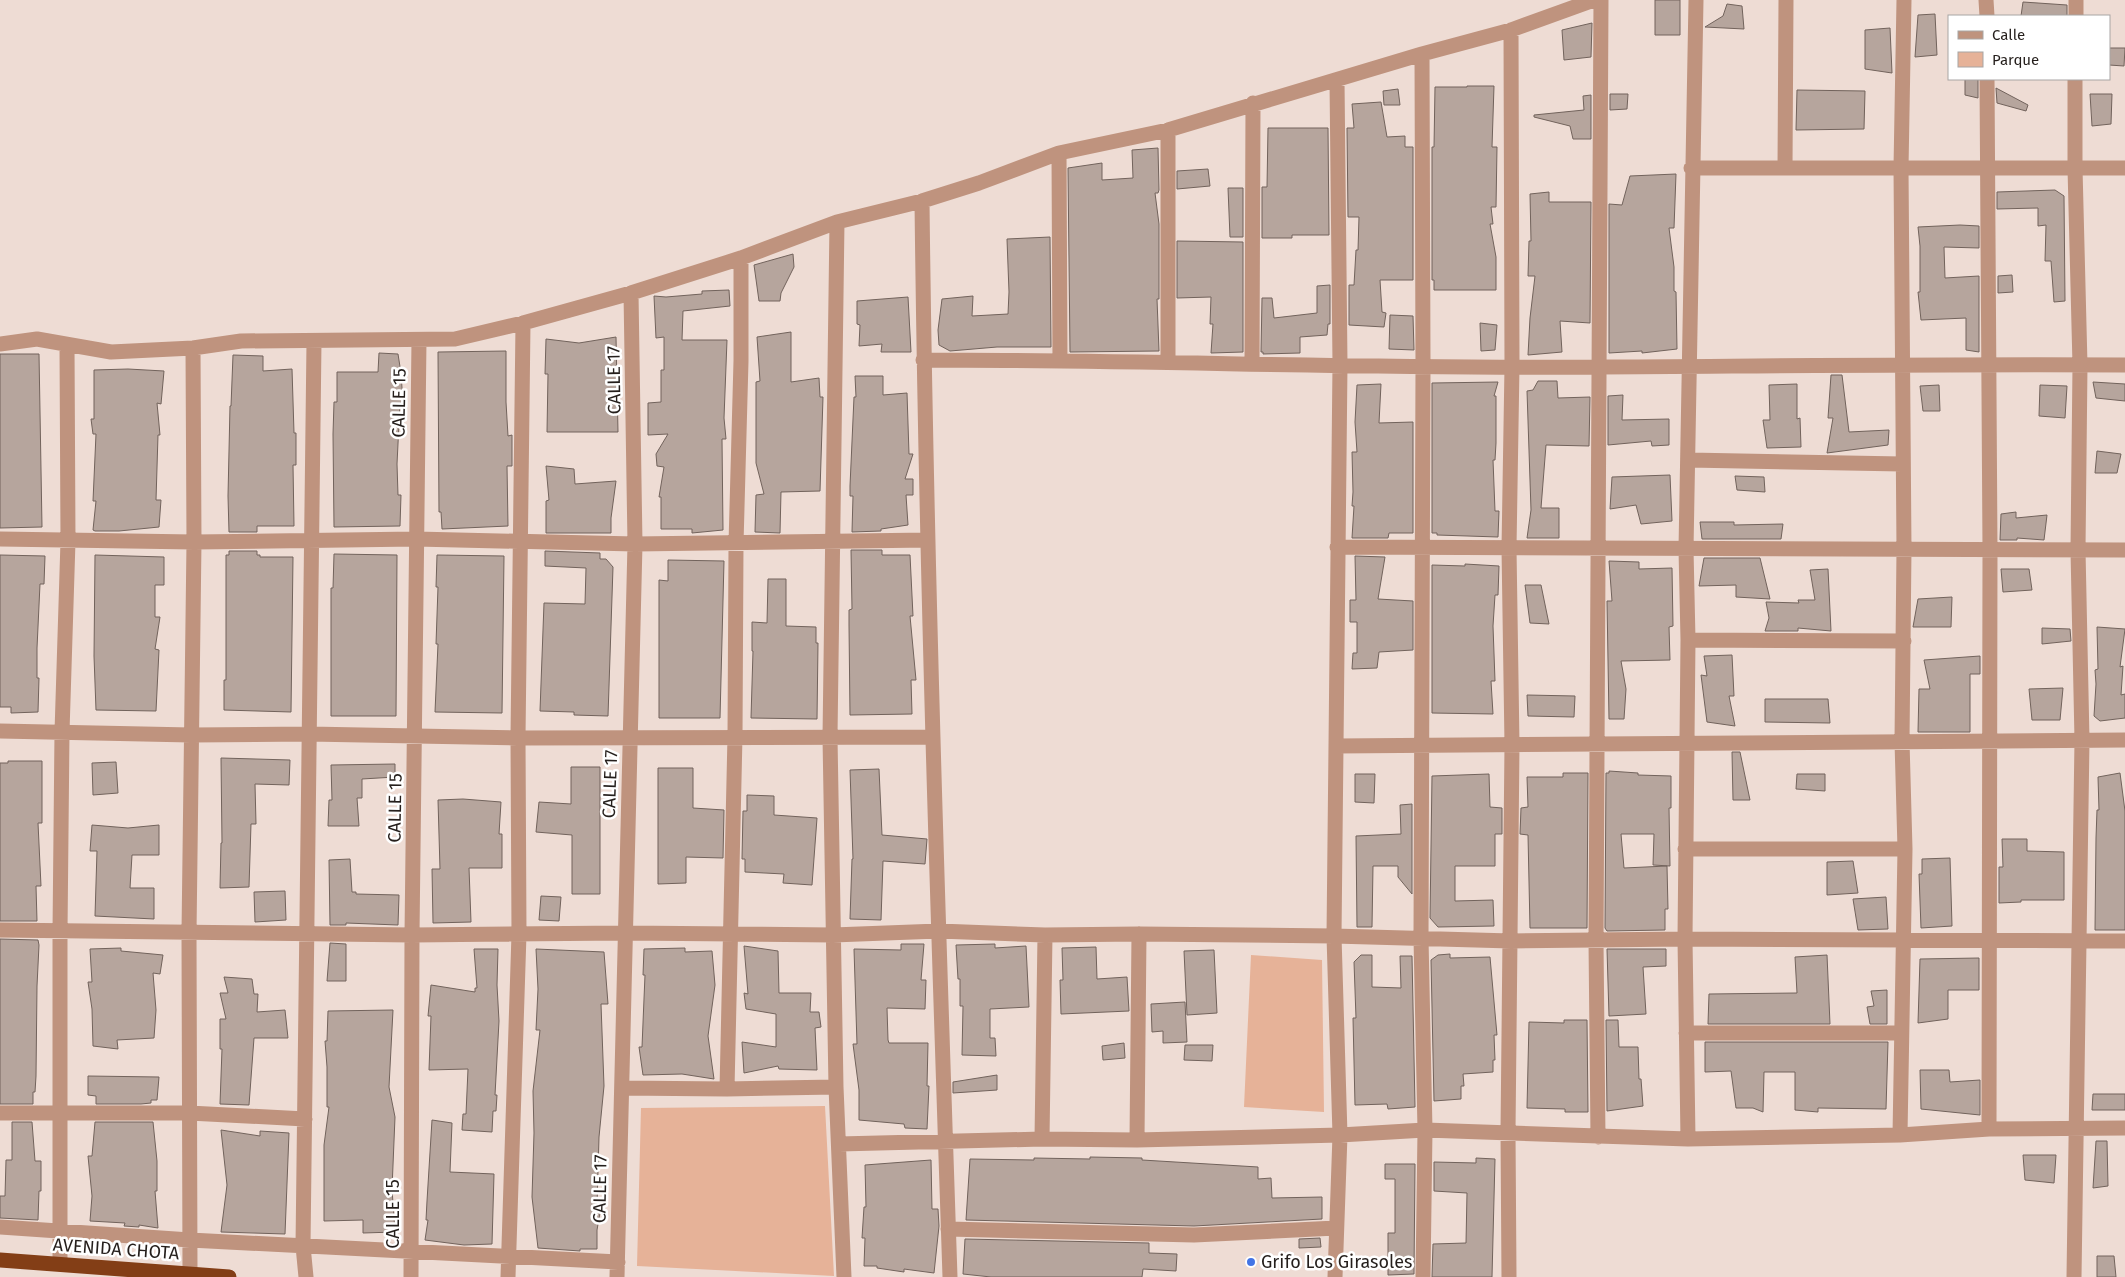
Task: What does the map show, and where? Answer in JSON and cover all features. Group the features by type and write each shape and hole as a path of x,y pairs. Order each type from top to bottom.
{"highway":[{"name":"AVENIDA CHOTA","path":"0,1260 229,1277"}],"street":[{"path":"0,344 36,339 111,352 193,348 241,341 314,342 454,339 523,323 631,293 742,258 837,222 922,201 980,183 1059,153 1168,130 1253,103 1511,30 1594,0"},
{"path":"1598,1137 1596,941 1597,548 1601,0"},
{"path":"1688,1139 1684,939 1685,743 1688,640 1686,548 1689,460 1688,365 1691,168 1696,0"},
{"path":"1785,168 1786,0"},
{"path":"1900,1135 1905,849 1902,741 1904,549 1900,168 1904,0"},
{"path":"1986,0 1987,15"},
{"path":"2076,0 2076,15"},
{"path":"1509,1277 1508,1132 1512,745 1509,548 1512,366 1511,30"},
{"path":"1422,54 1421,938 1425,1130 1423,1277"},
{"path":"1335,1277 1340,1135 1334,936 1340,364 1337,80"},
{"path":"1987,80 1990,550 1989,1129"},
{"path":"2074,1277 2082,740 2078,550 2080,365 2075,168 2076,80"},
{"path":"1252,364 1253,103"},
{"path":"1168,130 1168,361"},
{"path":"1059,153 1060,360"},
{"path":"1691,168 2125,168"},
{"path":"922,201 923,360 950,1277"},
{"path":"837,222 830,737 836,1087 844,1277"},
{"path":"727,1089 729,934 735,736 736,544 742,258"},
{"name":"CALLE 17","path":"617,1270 635,544 631,293"},
{"path":"508,1277 519,934 518,738 523,323"},
{"name":"CALLE 15","path":"411,1277 412,935 419,340"},
{"path":"306,1277 302,1246 314,342"},
{"path":"60,1264 60,932 62,732 68,541 67,345"},
{"path":"190,1273 189,933 194,542 193,348"},
{"path":"923,360 1168,361 1252,364 1598,367 1903,364 2125,365"},
{"path":"1689,460 1902,464"},
{"path":"0,539 310,542 416,539 635,544 832,543 928,540"},
{"path":"1337,547 2125,550"},
{"path":"1688,640 1904,641"},
{"path":"0,730 191,735 309,734 518,738 933,737"},
{"path":"1337,746 2125,740"},
{"path":"1685,849 1905,849"},
{"path":"0,930 306,935 624,933 833,935 939,931 1045,935 1334,936 1511,941 1684,939 2125,941"},
{"path":"1137,1140 1138,934"},
{"path":"1042,1139 1045,935"},
{"path":"1686,1033 1901,1032"},
{"path":"622,1088 836,1087"},
{"path":"0,1113 189,1113 305,1119"},
{"path":"839,1144 1042,1139 1137,1140 1340,1135 1425,1130 1688,1139 1900,1135 1989,1129 2125,1128"},
{"path":"0,1226 190,1240 508,1257 617,1270"},
{"path":"948,1229 1194,1235 1336,1228"}],"green space":[{"path":"1251,955 1322,960 1324,1112 1244,1107"},
{"path":"825,1106 834,1276 637,1266 641,1108"}],"building":[{"path":"1655,0 1680,0 1680,35 1655,35"},
{"path":"2023,2 2067,5 2067,15 2021,15"},
{"path":"1727,4 1742,6 1744,29 1705,27 1723,16"},
{"path":"1935,14 1937,55 1915,57 1918,15"},
{"path":"1592,23 1591,57 1564,60 1562,30"},
{"path":"1890,28 1892,73 1865,69 1865,30"},
{"path":"2110,48 2125,48 2124,66 2110,65"},
{"path":"1965,80 1978,80 1978,98 1965,95"},
{"path":"1494,86 1492,147 1497,147 1496,207 1491,207 1493,224 1490,224 1496,257 1496,290 1434,290 1434,280 1432,280 1432,147 1434,147 1435,87"},
{"path":"1996,88 2028,105 2026,111 1997,103"},
{"path":"1398,89 1400,105 1384,105 1383,91"},
{"path":"1797,90 1865,91 1864,129 1796,130"},
{"path":"1610,94 1628,94 1627,109 1610,110"},
{"path":"2090,94 2112,94 2111,124 2092,126"},
{"path":"1591,95 1591,139 1573,139 1570,126 1534,117 1534,115 1584,110 1583,96"},
{"path":"1381,102 1387,137 1405,136 1405,147 1413,147 1413,280 1380,280 1382,312 1386,313 1384,327 1349,325 1349,285 1354,285 1359,217 1348,217 1347,128 1354,128 1352,104"},
{"path":"1268,128 1328,128 1329,235 1292,235 1292,238 1262,238 1262,187 1267,187"},
{"path":"1158,148 1159,190 1158,193 1155,193 1159,224 1159,299 1157,299 1159,351 1070,352 1068,168 1102,163 1102,180 1133,178 1132,150"},
{"path":"1208,169 1210,186 1177,189 1177,171"},
{"path":"1676,174 1674,228 1669,228 1674,267 1674,291 1676,292 1677,349 1642,353 1642,351 1609,353 1609,204 1622,205 1630,176"},
{"path":"1228,188 1243,188 1243,237 1230,237"},
{"path":"2055,190 2064,196 2065,301 2054,302 2051,261 2045,261 2046,225 2038,226 2038,208 1997,209 1997,192"},
{"path":"1549,192 1549,202 1591,202 1590,323 1560,321 1562,352 1528,355 1535,276 1528,276 1529,241 1531,241 1530,194"},
{"path":"1979,226 1979,248 1944,247 1945,278 1979,276 1979,352 1966,350 1966,318 1921,320 1918,292 1920,292 1920,246 1918,227"},
{"path":"1050,237 1051,347 997,347 950,351 939,345 938,330 942,299 973,296 972,316 1008,314 1007,239"},
{"path":"1177,241 1243,242 1243,352 1211,353 1213,324 1210,324 1211,297 1177,298"},
{"path":"793,254 794,267 781,293 780,301 759,301 754,265"},
{"path":"2012,275 2013,292 1998,293 1998,276"},
{"path":"1330,285 1330,324 1328,324 1327,335 1300,337 1300,353 1263,354 1261,352 1262,298 1272,298 1274,318 1317,313 1317,286"},
{"path":"729,290 730,306 683,311 682,340 727,340 724,418 726,439 722,439 723,530 692,533 692,529 661,529 661,497 659,497 664,467 657,466 656,454 668,434 648,435 648,403 661,402 661,370 664,370 664,337 656,338 654,296 666,297 702,294 702,291"},
{"path":"908,297 911,352 881,352 882,344 859,346 860,325 857,324 857,301"},
{"path":"1390,315 1413,316 1414,350 1389,349"},
{"path":"1480,323 1497,325 1495,350 1481,351"},
{"path":"791,332 791,382 819,378 820,397 823,397 820,491 781,492 780,533 755,532 756,495 764,494 756,463 756,382 760,381 757,337"},
{"path":"616,337 618,432 547,432 548,374 545,374 546,339 579,343"},
{"path":"506,351 508,436 512,435 512,466 507,466 508,526 442,529 441,512 439,512 438,352"},
{"path":"379,353 398,354 401,373 403,403 400,403 397,464 398,495 401,495 400,526 334,527 333,434 334,402 337,402 337,372 378,372"},
{"path":"0,354 39,354 42,527 0,528"},
{"path":"233,355 263,356 263,371 292,369 294,433 296,433 296,465 293,465 294,526 257,526 257,532 229,532 230,406"},
{"path":"94,370 164,371 161,404 157,403 160,435 158,435 156,500 161,500 159,527 95,531 93,530 96,501 93,501 96,434 93,434 91,419 94,419"},
{"path":"1831,375 1842,375 1849,432 1889,430 1888,445 1827,453 1833,418 1828,418"},
{"path":"855,376 883,376 883,395 907,393 909,454 913,454 905,479 913,479 913,495 906,495 908,525 881,529 881,531 852,532 853,496 850,496 850,486 854,397 856,397"},
{"path":"1538,381 1557,381 1558,398 1590,397 1589,446 1546,445 1541,508 1559,508 1559,538 1527,538 1531,510 1527,391 1533,390"},
{"path":"1498,382 1494,396 1496,396 1496,443 1495,460 1493,460 1495,511 1499,511 1498,537 1437,535 1437,533 1432,533 1432,383"},
{"path":"2093,382 2125,384 2125,401 2096,398"},
{"path":"1381,384 1379,423 1413,422 1413,533 1389,533 1388,538 1352,538 1354,506 1352,506 1352,452 1357,452 1355,422 1357,385"},
{"path":"1797,384 1797,419 1800,418 1801,447 1767,448 1763,420 1770,420 1769,385"},
{"path":"1939,385 1940,411 1923,411 1920,386"},
{"path":"2040,385 2067,386 2065,418 2039,416"},
{"path":"1623,395 1622,420 1669,419 1669,445 1652,446 1651,441 1608,445 1608,396"},
{"path":"2097,451 2121,454 2117,473 2095,473"},
{"path":"546,466 574,469 575,484 616,481 611,533 546,533 546,501 549,500"},
{"path":"1670,475 1672,521 1641,524 1636,505 1610,509 1612,477"},
{"path":"1735,476 1764,477 1765,492 1737,490"},
{"path":"2016,512 2016,518 2047,515 2044,540 2017,538 2017,540 2000,540 2001,514"},
{"path":"1700,522 1734,522 1734,525 1783,524 1781,539 1702,539"},
{"path":"851,550 882,550 882,555 910,555 913,616 910,616 916,680 911,680 912,714 850,715 849,610 852,609"},
{"path":"229,551 257,551 257,555 260,555 260,557 293,557 291,712 224,710 224,680 226,680 226,555 229,555"},
{"path":"545,551 600,553 600,559 606,559 613,567 608,716 540,711 544,603 585,604 586,568 545,566"},
{"path":"334,554 397,555 396,716 331,716 331,588 333,588"},
{"path":"0,555 45,556 44,584 40,584 37,648 37,678 39,678 38,712 11,713 11,707 0,707"},
{"path":"95,555 164,557 164,585 155,585 155,617 160,617 155,649 159,650 156,711 96,710 94,656"},
{"path":"437,555 504,556 502,713 435,712 438,644 436,644"},
{"path":"1355,556 1385,557 1378,599 1413,601 1413,650 1379,652 1377,668 1352,669 1353,653 1357,653 1357,622 1350,622 1350,600 1356,600"},
{"path":"1704,558 1760,558 1770,599 1736,597 1736,585 1699,586"},
{"path":"668,560 724,561 720,718 659,718 659,580 668,581"},
{"path":"1609,561 1639,562 1639,569 1672,568 1673,626 1669,627 1670,660 1621,661 1626,689 1624,719 1609,719 1607,601 1612,601"},
{"path":"1465,564 1499,566 1498,595 1495,595 1493,626 1495,681 1491,681 1493,714 1432,713 1432,565 1465,566"},
{"path":"1828,569 1831,631 1798,628 1798,631 1765,631 1769,618 1766,602 1799,603 1798,600 1815,600 1810,570"},
{"path":"2001,569 2029,569 2032,590 2003,592"},
{"path":"768,579 786,579 786,626 816,627 816,643 818,643 817,719 751,718 752,622 767,623"},
{"path":"1525,585 1541,585 1549,624 1530,623"},
{"path":"1952,597 1951,627 1913,627 1918,599"},
{"path":"2097,627 2125,629 2120,667 2123,666 2121,695 2125,694 2125,718 2100,721 2094,716 2095,670 2098,669"},
{"path":"2042,628 2070,629 2071,641 2042,644"},
{"path":"1732,655 1734,696 1729,696 1735,726 1707,722 1701,675 1707,676 1704,656"},
{"path":"1980,656 1980,674 1970,674 1970,732 1918,732 1919,689 1930,689 1924,660"},
{"path":"2063,688 2060,720 2032,720 2029,689"},
{"path":"1527,695 1575,696 1574,717 1528,716"},
{"path":"1765,699 1828,699 1830,723 1765,722"},
{"path":"1732,752 1740,752 1750,800 1733,800"},
{"path":"221,758 290,760 289,785 255,784 256,824 251,824 249,887 220,888 222,843"},
{"path":"8,761 42,761 42,823 38,823 41,886 36,886 37,921 0,921 0,763 8,763"},
{"path":"116,762 118,793 93,795 92,763"},
{"path":"395,764 395,777 362,779 362,798 357,798 359,826 328,826 329,800 332,800 331,765"},
{"path":"571,767 600,767 600,894 572,894 572,835 536,832 539,802 571,804"},
{"path":"658,768 693,768 693,808 724,810 723,858 686,857 686,883 658,884"},
{"path":"879,769 882,835 927,839 925,864 883,861 881,920 850,919 853,859 850,770"},
{"path":"1609,771 1638,773 1638,775 1671,776 1671,808 1669,808 1670,866 1653,865 1654,834 1621,834 1624,868 1667,866 1668,909 1665,909 1665,930 1607,931 1605,928 1606,773 1609,773"},
{"path":"1563,773 1588,773 1587,928 1530,928 1528,835 1520,834 1521,808 1528,807 1527,777 1563,777"},
{"path":"2120,773 2125,811 2125,930 2095,930 2096,838 2097,810 2099,810 2098,777"},
{"path":"1355,774 1375,774 1374,803 1355,802"},
{"path":"1489,774 1490,807 1502,808 1502,834 1495,834 1495,866 1455,866 1455,901 1493,900 1494,926 1438,927 1430,918 1432,776"},
{"path":"1797,774 1825,774 1825,791 1796,789"},
{"path":"747,795 774,796 774,815 817,818 812,885 783,883 784,874 745,872 745,859 742,859 743,811 747,811"},
{"path":"463,799 501,802 499,834 502,834 502,868 469,868 471,922 433,923 432,869 440,869 438,800"},
{"path":"1412,804 1412,894 1398,877 1398,866 1373,866 1372,927 1357,927 1356,836 1401,834 1400,805"},
{"path":"92,825 128,828 159,825 159,855 132,855 130,888 154,888 154,919 95,916 97,851 90,851"},
{"path":"2002,839 2027,839 2027,851 2064,852 2064,900 2021,900 2021,902 1999,903 1999,867 2003,867"},
{"path":"1950,858 1952,926 1921,928 1919,874 1922,874 1922,859"},
{"path":"350,859 352,892 356,892 356,894 399,895 398,925 346,923 346,925 330,925 329,860"},
{"path":"1853,861 1858,893 1827,895 1827,862"},
{"path":"285,891 286,920 255,922 254,892"},
{"path":"541,896 561,897 559,921 539,920"},
{"path":"1886,897 1888,929 1858,930 1853,899"},
{"path":"0,939 38,940 39,945 36,1076 33,1104 0,1104"},
{"path":"330,943 346,944 346,981 327,981"},
{"path":"901,944 924,944 921,980 926,980 925,1009 887,1008 888,1040 889,1043 928,1043 927,1129 905,1128 904,1124 859,1120 859,1090 853,1044 857,1044 854,949 901,950"},
{"path":"995,944 995,948 1026,946 1029,1007 990,1009 990,1038 995,1038 996,1056 962,1055 963,1006 960,1006 960,979 958,979 956,945"},
{"path":"744,946 778,951 779,993 811,993 810,1012 819,1012 821,1027 815,1028 817,1070 779,1069 778,1066 744,1073 742,1042 776,1047 776,1014 746,1009 744,993 748,994"},
{"path":"1096,947 1097,979 1127,977 1129,1011 1061,1014 1060,980 1063,980 1062,948"},
{"path":"121,948 121,951 163,955 160,974 153,973 156,1010 154,1038 117,1040 118,1049 93,1046 92,1009 88,982 92,982 90,949"},
{"path":"685,948 685,952 712,951 715,985 708,1036 714,1079 682,1074 643,1075 639,1047 642,1047 645,975 643,975 644,949"},
{"path":"474,949 498,949 499,1021 495,1095 497,1095 496,1111 493,1111 492,1132 462,1130 463,1114 466,1114 468,1069 429,1070 431,1016 428,1016 431,985 475,992 475,988 477,988"},
{"path":"536,949 604,952 608,1004 601,1004 604,1086 599,1137 597,1206 601,1207 597,1230 597,1249 580,1249 580,1251 538,1248 532,1197 533,1091 540,1030 536,1030 538,989"},
{"path":"1607,949 1666,949 1666,966 1643,967 1646,1014 1609,1016"},
{"path":"1214,950 1217,1013 1187,1015 1184,951"},
{"path":"1450,954 1450,958 1490,957 1497,1035 1494,1035 1495,1060 1493,1060 1493,1072 1463,1074 1464,1086 1461,1086 1461,1099 1434,1101 1431,960 1438,955"},
{"path":"1361,955 1372,955 1372,987 1401,988 1400,956 1412,956 1415,1107 1388,1109 1387,1104 1355,1105 1353,1018 1356,1018 1354,962"},
{"path":"1827,955 1830,1024 1708,1024 1709,994 1797,993 1795,957"},
{"path":"1979,958 1979,990 1948,990 1948,1019 1918,1023 1920,959"},
{"path":"224,977 252,979 254,994 258,994 257,1012 285,1010 288,1038 254,1038 249,1105 220,1104 222,1049 220,1049 220,1019 226,1019 220,993 228,993"},
{"path":"1887,990 1887,1024 1870,1024 1867,1007 1874,1006 1871,991"},
{"path":"1185,1002 1187,1042 1163,1043 1163,1031 1152,1032 1151,1004"},
{"path":"393,1010 389,1087 395,1117 392,1189 395,1232 363,1233 363,1220 324,1221 324,1145 329,1107 327,1107 325,1041 327,1041 328,1011"},
{"path":"1564,1020 1587,1020 1588,1112 1565,1112 1565,1109 1527,1108 1529,1022 1564,1023"},
{"path":"1606,1020 1618,1020 1619,1047 1638,1047 1639,1079 1641,1079 1643,1106 1607,1111"},
{"path":"1705,1042 1888,1042 1886,1109 1818,1108 1818,1112 1795,1110 1795,1072 1764,1072 1763,1112 1753,1108 1736,1108 1731,1071 1705,1072"},
{"path":"1124,1043 1125,1058 1103,1060 1102,1046"},
{"path":"1185,1045 1213,1045 1212,1061 1184,1060"},
{"path":"1920,1070 1949,1070 1950,1082 1980,1080 1980,1115 1921,1109"},
{"path":"997,1075 997,1090 953,1093 953,1082"},
{"path":"88,1076 159,1077 157,1100 141,1104 96,1104 96,1096 88,1095"},
{"path":"2093,1094 2125,1094 2125,1110 2092,1110"},
{"path":"432,1120 452,1123 450,1172 494,1174 492,1244 464,1245 425,1240 428,1220 426,1220"},
{"path":"12,1122 32,1122 35,1161 41,1161 41,1191 39,1191 38,1220 0,1218 0,1196 5,1196 6,1160 12,1160"},
{"path":"95,1122 153,1122 157,1161 157,1191 155,1191 158,1228 139,1225 139,1227 124,1226 125,1223 90,1221 92,1196 88,1156 92,1156"},
{"path":"221,1130 260,1136 260,1131 289,1133 285,1234 221,1232 227,1185"},
{"path":"2096,1141 2107,1141 2108,1186 2093,1188"},
{"path":"2023,1155 2056,1155 2054,1183 2025,1180"},
{"path":"1090,1157 1142,1158 1142,1160 1258,1167 1258,1179 1271,1178 1272,1198 1322,1197 1322,1219 1194,1226 966,1220 970,1159 1034,1160 1034,1158 1090,1159"},
{"path":"1476,1158 1495,1159 1492,1277 1432,1277 1433,1244 1466,1243 1467,1193 1434,1191 1434,1162 1476,1163"},
{"path":"931,1160 932,1209 938,1209 939,1226 934,1273 904,1269 904,1272 877,1268 877,1266 864,1266 865,1238 862,1238 864,1207 866,1207 865,1165"},
{"path":"1385,1164 1415,1164 1414,1274 1388,1275 1388,1233 1395,1233 1395,1179 1385,1179"},
{"path":"1320,1238 1321,1247 1299,1248 1299,1239"},
{"path":"965,1239 1149,1243 1149,1253 1177,1254 1176,1271 1143,1269 1142,1277 991,1277 963,1274"},
{"path":"2097,1256 2114,1256 2116,1277 2097,1277"}],"place":[{"name":"Grifo Los Girasoles","path":"1251,1262"}]}
